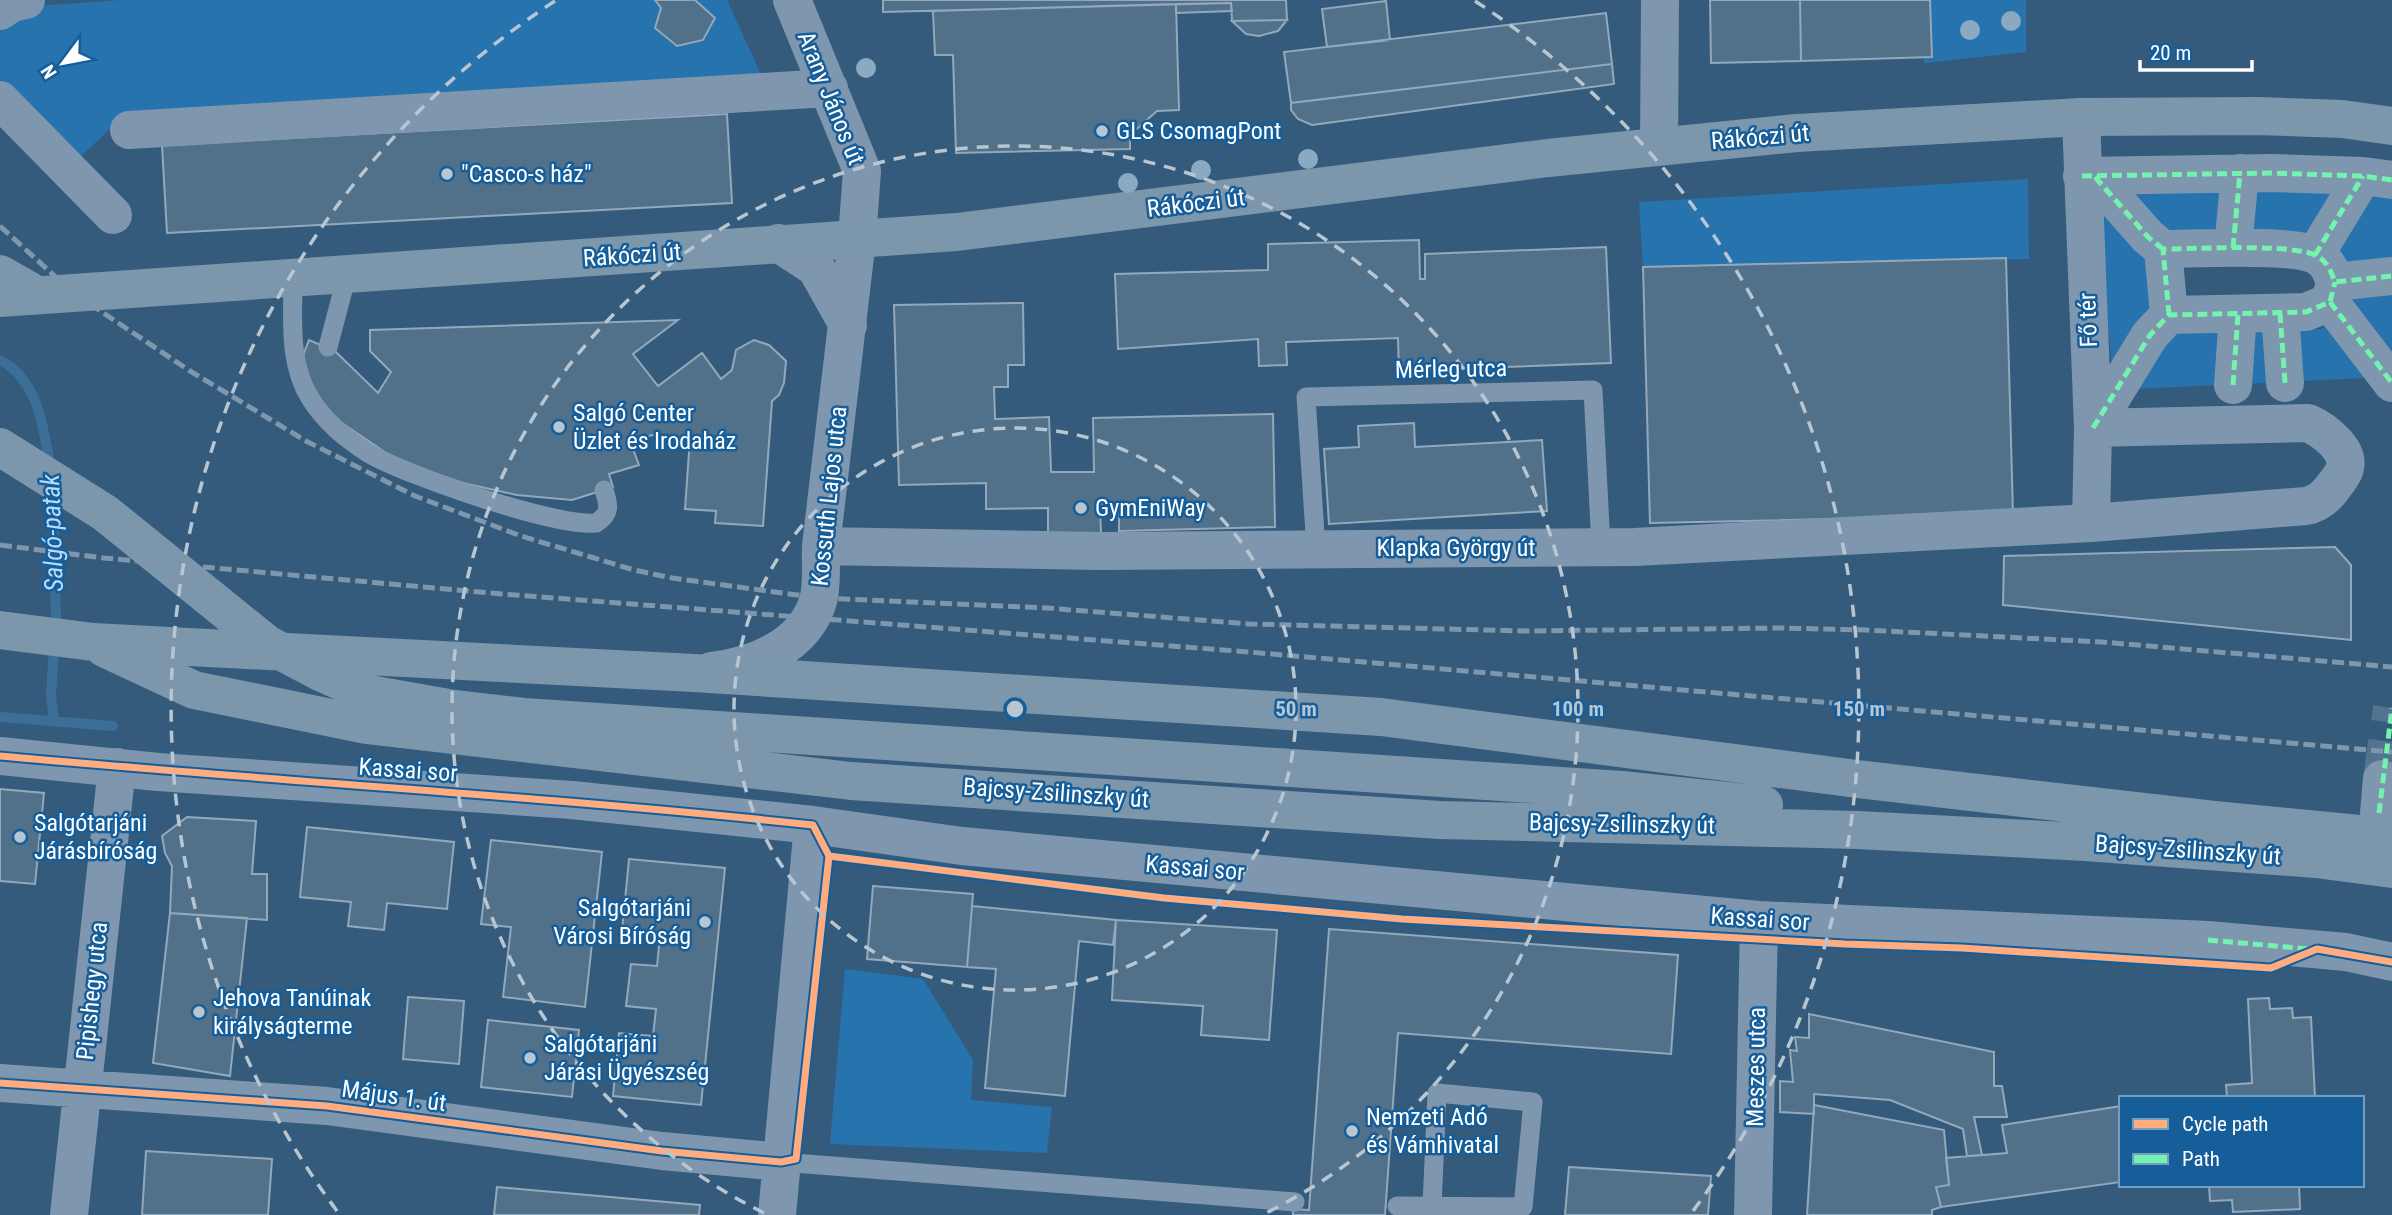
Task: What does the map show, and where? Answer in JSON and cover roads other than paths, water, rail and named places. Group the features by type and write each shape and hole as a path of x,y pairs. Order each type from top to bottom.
{"main road":[{"name":"Rákóczi út","path":"0,298 957,232 1659,146 1797,133 2081,117 2257,116 2342,119 2392,126"},
{"path":"0,447 105,513 267,644 369,694 454,709 524,717 1677,795 1786,809 1857,830"},
{"path":"5,630 93,642"},
{"name":"Bajcsy-Zsilinszky út","path":"93,642 694,673 1212,709 1381,717 1857,779 2214,820 2384,810"},
{"name":"Bajcsy-Zsilinszky út","path":"93,642 194,690 366,725 851,781 1440,820 1857,830 2307,858 2392,869"},
{"path":"1677,795 1784,792 1857,779"}],"street":[{"path":"0,10 12,3 26,0"},
{"name":"Arany János út","path":"792,0 862,171 858,239"},
{"path":"1659,146 1660,0"},
{"path":"129,130 829,88"},
{"path":"0,100 113,215"},
{"name":"Fő tér","path":"2081,117 2088,176 2093,428 2091,523"},
{"path":"2088,176 2240,173 2378,178 2327,280 2306,313 2169,315 2150,335 2093,428"},
{"path":"2233,248 2240,173"},
{"path":"2088,176 2148,237 2164,249 2233,248 2327,280 2392,276"},
{"name":"Kossuth Lajos utca","path":"694,673 742,667 775,651 802,631 819,598 821,546 858,239"},
{"path":"778,243 816,268 848,325"},
{"path":"2164,249 2169,315"},
{"path":"0,274 37,295"},
{"path":"2327,280 2392,383"},
{"path":"2280,313 2285,383"},
{"path":"2233,385 2238,314"},
{"name":"Klapka György út","path":"821,546 1100,551 1601,547 2091,523 2312,505 2327,495 2342,474 2346,461 2326,434 2308,423 2093,428"},
{"name":"Kassai sor","path":"0,756 572,800 813,825 975,847 1759,920 2208,940 2346,952 2392,962"},
{"name":"Pipishegy utca","path":"69,1215 117,767"},
{"path":"781,774 813,825"},
{"path":"776,1215 813,825 851,781"},
{"name":"Meszes utca","path":"1753,1215 1759,920"},
{"name":"Május 1. út","path":"0,1083 327,1106 662,1151 781,1162"}],"lane":[{"path":"328,347 348,275"},
{"path":"293,279 294,341 302,381 323,417 352,442 392,466 525,510 579,524 596,523 607,513 609,506 604,490"},
{"name":"Mérleg utca","path":"1316,549 1306,397 1593,390 1601,547"},
{"path":"391,656 386,688 398,712 416,729"},
{"path":"1396,1206 1523,1207 1533,1102 1437,1093 1432,1206"},
{"path":"781,1162 1295,1202"}],"waterway":[{"name":"Salgó-patak","path":"0,360 13,368 31,392 42,421 50,467"},
{"name":"Salgó-patak","path":"53,490 56,618 51,695 54,721"},
{"name":"Salgó-patak","path":"0,717 113,726"}],"tunnel":[{"path":"2382,779 2392,708"}],"railway":[{"path":"0,226 72,292 190,371 306,441 415,496 521,536 634,570 672,578 819,598 1047,608 1250,624 1525,631 1781,628 1866,630 2102,642 2392,667"},
{"path":"0,545 104,558 490,593 1249,652 2392,752"}],"place":[{"name":"GLS CsomagPont","path":"1102,131"},
{"name":"\"Casco-s ház\"","path":"447,174"},
{"name":"Salgó Center Üzlet és Irodaház","path":"559,427"},
{"name":"GymEniWay","path":"1081,508"},
{"name":"Salgótarjáni Járásbíróság","path":"20,837"},
{"name":"Salgótarjáni Városi Bíróság","path":"705,922"},
{"name":"Jehova Tanúinak királyságterme","path":"199,1012"},
{"name":"Salgótarjáni Járási Ügyészség","path":"530,1058"},
{"name":"Nemzeti Adó és Vámhivatal","path":"1352,1131"}]}
